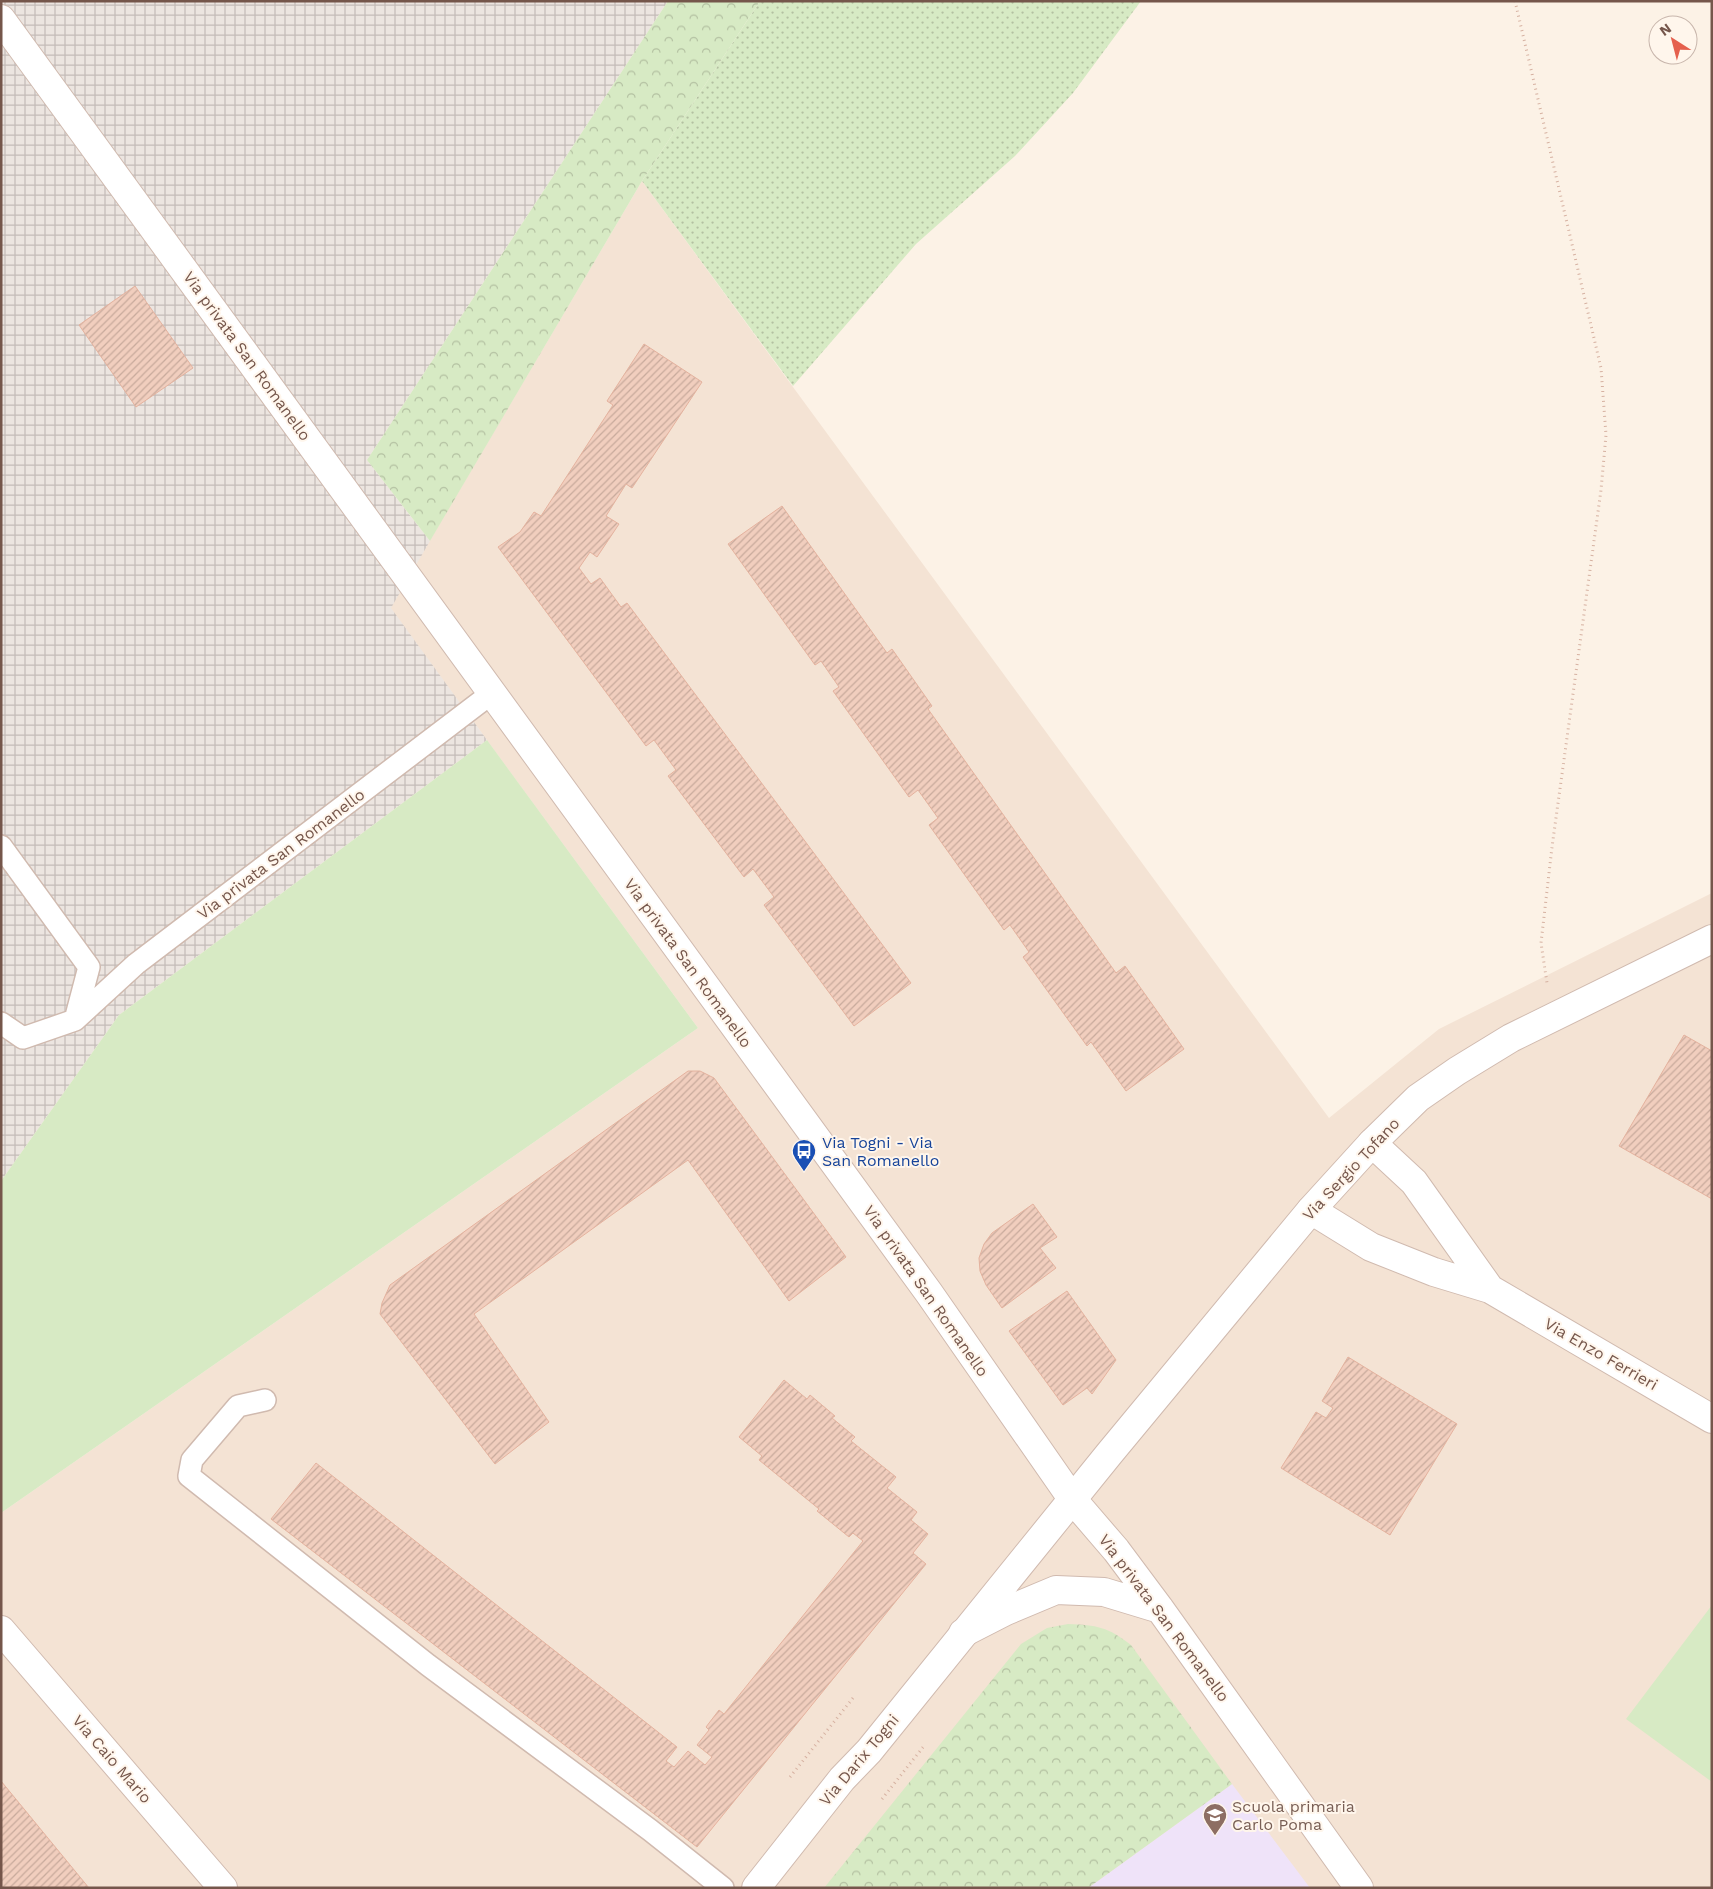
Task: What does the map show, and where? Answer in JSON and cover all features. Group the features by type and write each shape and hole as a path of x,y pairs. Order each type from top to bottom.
{"street":[{"name":"Via privata San Romanello","path":"1,19 929,1293 1073,1500 1116,1550 1160,1609 1359,1888"},
{"name":"Via Sergio Tofano","path":"1073,1500 1311,1210 1372,1143 1418,1098 1457,1071 1511,1038 1712,939"},
{"name":"Via Enzo Ferrieri","path":"1372,1143 1414,1182 1490,1289"},
{"name":"Via Enzo Ferrieri","path":"1311,1210 1371,1247 1434,1272 1490,1289 1712,1419"},
{"name":"Via Darix Togni","path":"756,1888 842,1780 868,1751 1073,1500"},
{"name":"Via Darix Togni","path":"963,1634 1006,1611 1056,1590 1104,1592 1160,1609"},
{"name":"Via Caio Mario","path":"1,1630 223,1888"}],"lane":[{"name":"Via privata San Romanello","path":"1,1023 23,1038 75,1020 136,964 492,694"},
{"path":"1,846 89,966 75,1020"},
{"path":"265,1400 238,1406 192,1460 189,1476 428,1665 650,1830 723,1888"}],"path":[{"path":"1515,1 1601,368 1606,435 1601,490 1552,847 1541,943 1551,1018"},
{"path":"790,1777 853,1698"},
{"path":"882,1799 924,1746"}],"shaded area":[{"path":"1,1 668,1 367,460 430,541 391,608 487,740 119,1015 1,1181"},
{"path":"642,181 1329,1118 1439,1029 1712,893 1712,1888 1,1888 1,1513 698,1028 390,608"},
{"name":"Scuola primaria Carlo Poma","path":"1232,1784 1310,1888 1088,1888"}],"green space":[{"path":"668,1 760,1 642,181 430,541 367,460"},
{"path":"760,1 1141,1 1073,93 1015,156 916,244 793,386 642,181"},
{"path":"487,740 698,1028 1,1513 1,1181 119,1015"},
{"path":"1712,1605 1712,1782 1626,1719"},
{"path":"1068,1624 1102,1628 1116,1634 1131,1645 1232,1784 1088,1888 824,1888 1021,1644 1047,1628"}],"building":[{"path":"135,286 193,368 136,407 79,325"},
{"path":"644,344 702,382 632,488 626,484 606,516 619,524 597,557 590,552 579,568 591,584 600,578 621,607 627,603 911,983 854,1026 764,905 774,897 753,869 744,877 668,776 676,770 654,740 646,746 498,547 520,532 534,512 541,516 613,405 607,401"},
{"path":"782,506 887,653 892,649 932,706 928,709 1116,973 1125,966 1184,1049 1126,1091 1091,1042 1087,1046 1023,957 1029,952 1010,925 1004,930 929,825 938,818 918,790 909,797 833,691 839,687 821,661 815,665 728,544"},
{"path":"1684,1035 1712,1051 1712,1199 1619,1146"},
{"path":"688,1071 700,1071 714,1078 846,1257 789,1301 688,1160 474,1314 549,1422 495,1464 380,1314 382,1303 390,1285"},
{"path":"1033,1204 1057,1237 1040,1248 1056,1268 1002,1308 986,1285 980,1271 979,1258 984,1244 992,1233"},
{"path":"1067,1291 1116,1360 1092,1394 1087,1388 1063,1405 1009,1331"},
{"path":"1348,1357 1457,1424 1390,1535 1281,1468 1316,1412 1326,1418 1333,1408 1322,1401"},
{"path":"784,1380 807,1399 810,1395 835,1416 832,1418 855,1437 851,1441 896,1477 887,1488 917,1512 911,1520 928,1534 913,1553 926,1564 697,1847 271,1519 316,1463 677,1747 666,1761 674,1767 688,1751 705,1765 712,1757 697,1745 709,1730 706,1727 719,1710 724,1714 863,1541 853,1533 849,1537 817,1511 819,1509 759,1460 762,1456 739,1437"},
{"path":"1,1781 89,1888 1,1888"}],"place":[{"name":"Via Togni - Via San Romanello","path":"804,1172"},
{"name":"Scuola primaria Carlo Poma","path":"1215,1836"}]}
